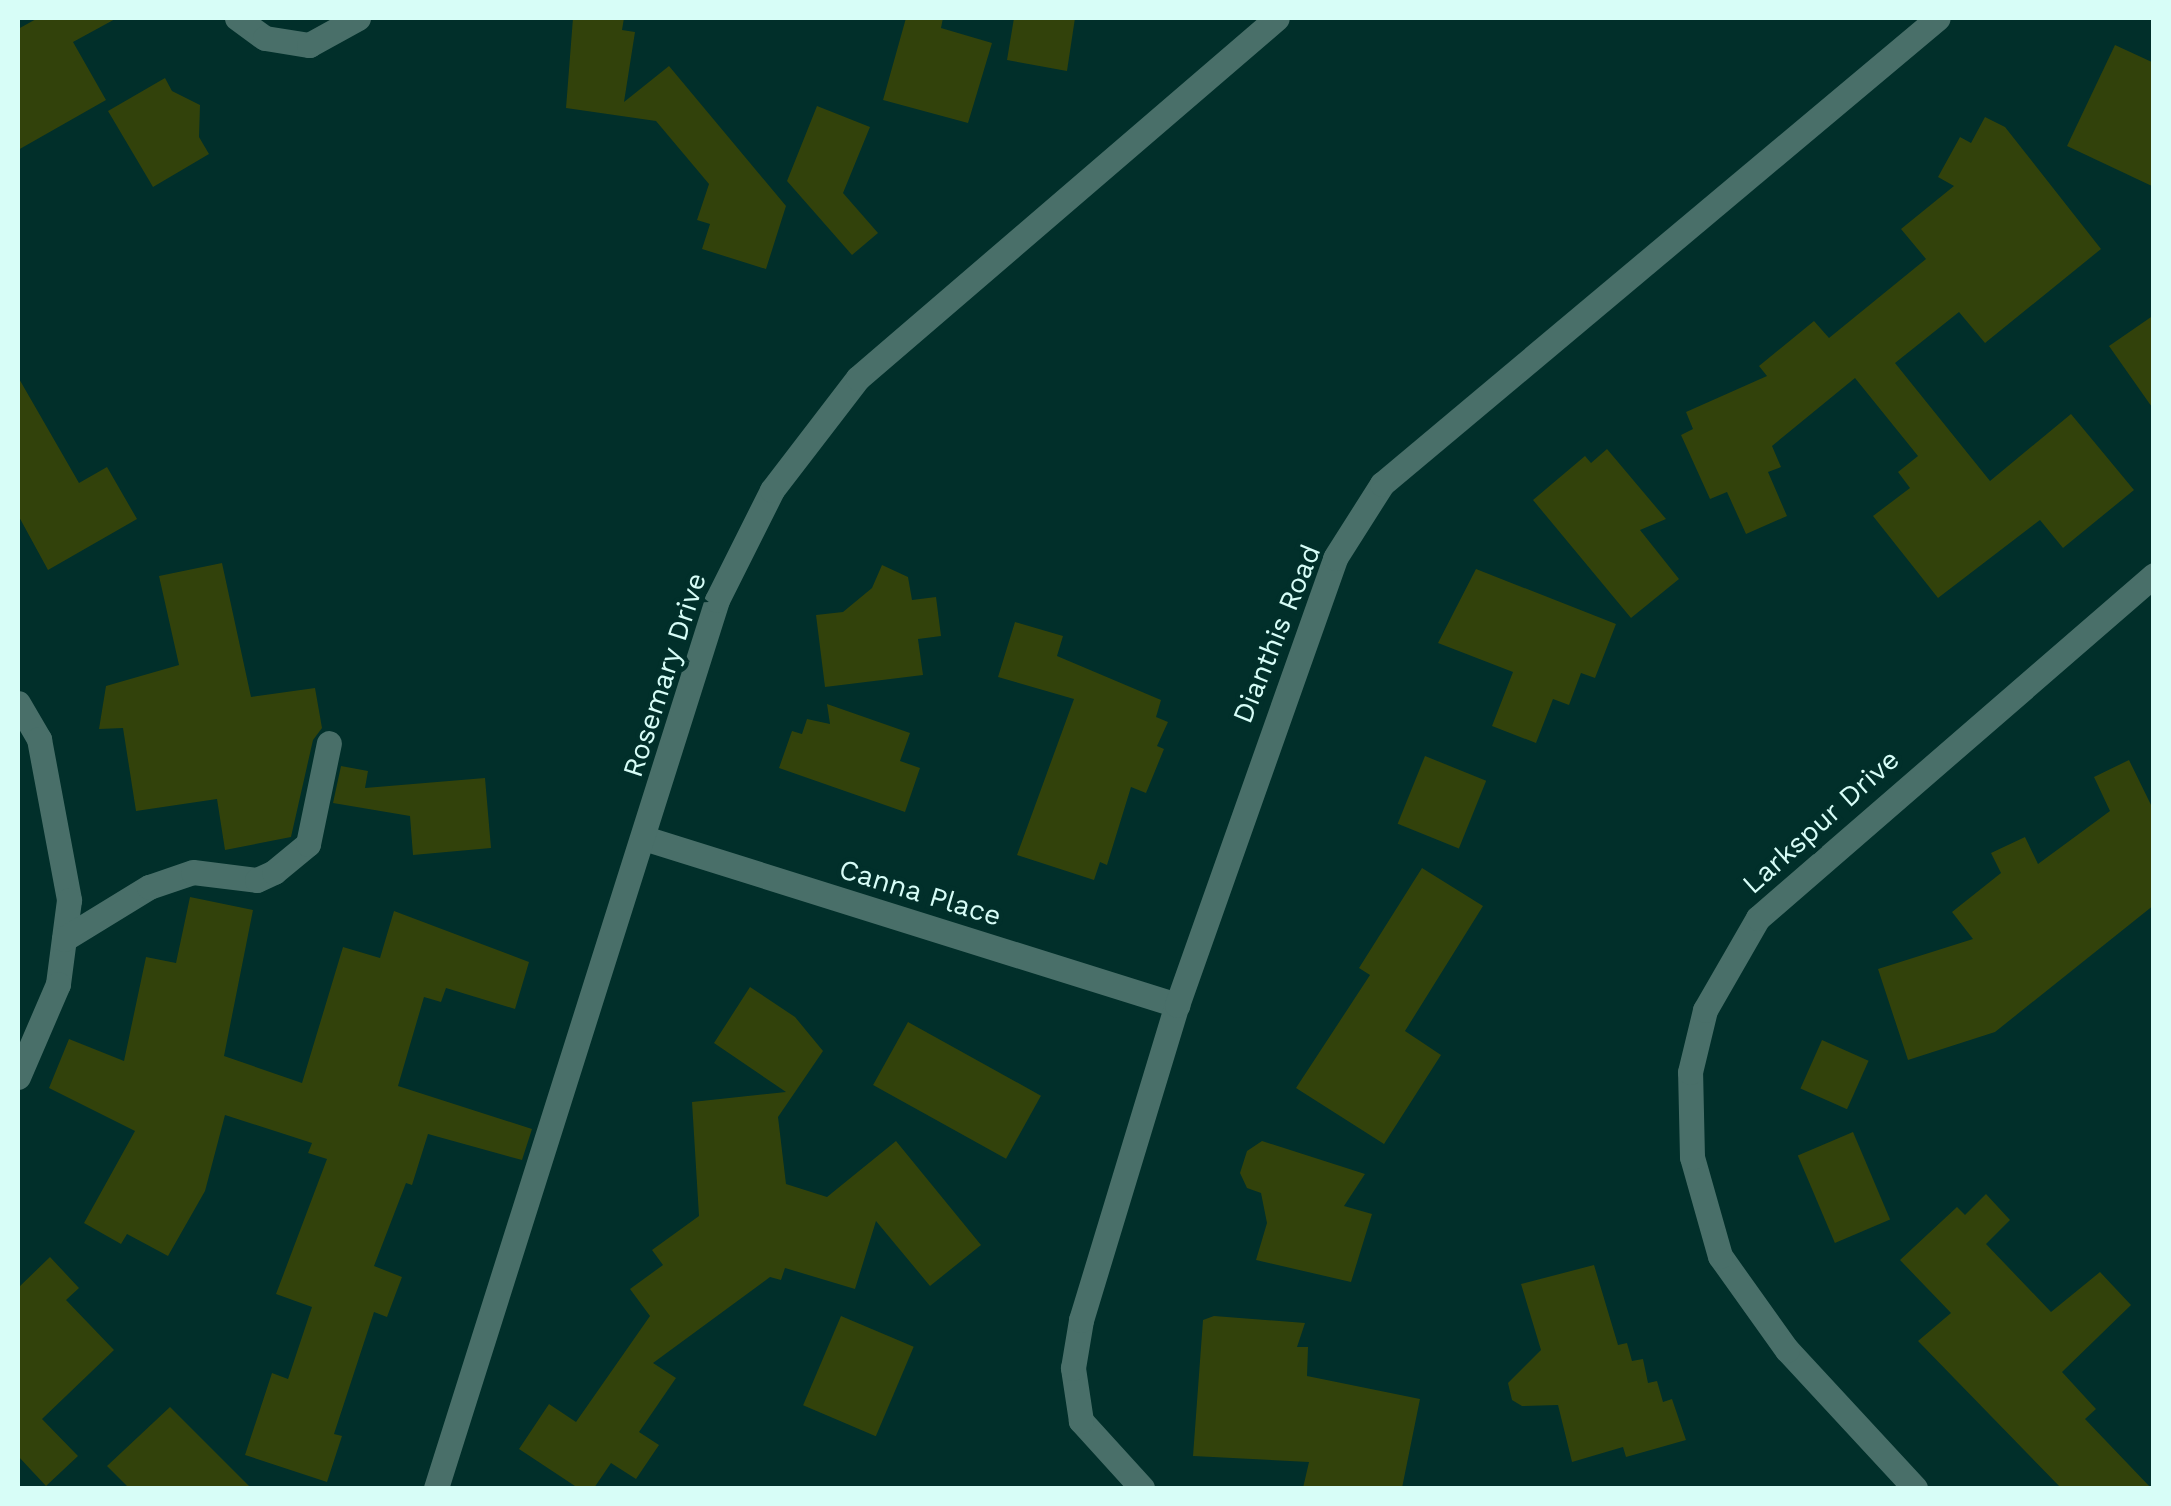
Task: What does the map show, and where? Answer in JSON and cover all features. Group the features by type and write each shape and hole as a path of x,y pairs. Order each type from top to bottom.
{"street":[{"path":"238,18 265,38 309,45 358,18"},
{"name":"Rosemary Drive","path":"436,1488 717,600 772,490 847,392 1082,181 1277,18"},
{"name":"Dianthis Road","path":"1142,1488 1081,1421 1073,1368 1080,1320 1177,1005 1335,558 1382,484 1938,18"},
{"name":"Larkspur Drive","path":"1915,1488 1787,1350 1720,1256 1692,1157 1690,1072 1705,1010 1758,918 2154,574"},
{"path":"18,703 39,739 70,900 58,984 18,1077"},
{"path":"64,939 149,887 193,872 258,880 274,872 308,844 329,744"},
{"name":"Canna Place","path":"644,838 1177,1005"}],"building":[{"path":"38,18 117,18 73,42 106,100 18,150 18,29"},
{"path":"573,18 624,18 622,30 635,32 624,102 669,66 786,206 766,269 702,249 710,224 697,220 709,184 656,121 566,108"},
{"path":"906,18 943,18 941,28 992,43 968,123 883,100"},
{"path":"1014,18 1075,18 1067,71 1007,60"},
{"path":"2115,45 2154,63 2154,187 2067,146"},
{"path":"165,78 172,91 200,105 199,137 209,154 153,187 108,111"},
{"path":"817,106 870,127 843,193 878,233 852,255 787,181"},
{"path":"1985,117 2005,127 2101,249 1985,343 1959,312 1895,363 1990,481 2071,414 2134,490 2063,548 2040,520 1938,598 1873,516 1910,488 1898,472 1918,456 1855,378 1772,446 1781,467 1768,472 1787,516 1746,534 1727,492 1710,499 1681,435 1693,429 1686,412 1767,376 1759,366 1814,321 1829,338 1926,259 1901,229 1954,186 1938,177 1960,137 1971,143"},
{"path":"2154,315 2154,410 2109,346"},
{"path":"18,377 79,483 107,467 137,519 48,570 18,515"},
{"path":"1607,449 1666,519 1640,530 1679,579 1631,618 1533,500 1585,456 1591,463"},
{"path":"222,563 251,697 315,688 322,728 313,740 291,837 225,850 217,799 136,811 123,728 99,729 106,686 179,665 159,576"},
{"path":"882,565 908,577 912,600 936,597 941,636 918,639 923,675 825,687 816,615 843,612 872,588"},
{"path":"1476,569 1616,624 1595,678 1581,673 1569,705 1553,699 1536,743 1492,726 1513,672 1438,643"},
{"path":"1015,622 1063,636 1057,656 1161,700 1156,717 1168,722 1157,746 1164,749 1146,793 1131,787 1107,865 1100,862 1094,880 1017,855 1074,699 998,677"},
{"path":"827,704 910,733 900,761 920,768 905,812 779,768 792,731 802,734 807,719 830,724"},
{"path":"1425,756 1486,781 1459,848 1398,824"},
{"path":"2129,760 2154,811 2154,905 1995,1032 1908,1060 1878,969 1973,939 1952,912 2001,873 1991,853 2025,837 2038,864 2110,811 2094,777"},
{"path":"341,766 368,771 365,788 485,778 491,848 413,855 410,816 333,803"},
{"path":"1422,868 1483,906 1405,1031 1441,1055 1384,1144 1296,1088 1370,975 1359,968"},
{"path":"190,897 253,910 224,1056 302,1083 343,947 380,958 394,911 529,962 515,1009 446,988 441,1002 424,997 398,1086 532,1129 522,1160 428,1134 412,1185 406,1183 374,1266 402,1277 387,1317 374,1312 334,1434 342,1436 327,1482 245,1455 272,1373 288,1379 312,1307 276,1294 327,1159 308,1153 312,1143 225,1115 205,1191 168,1256 127,1234 121,1244 84,1223 135,1131 49,1088 69,1039 124,1061 146,957 176,963"},
{"path":"750,987 795,1017 823,1051 778,1117 786,1184 827,1197 896,1141 981,1245 930,1286 876,1221 855,1289 785,1268 781,1280 770,1277 653,1363 676,1378 639,1432 659,1445 636,1479 611,1463 594,1488 578,1488 519,1449 549,1404 576,1422 650,1316 630,1289 663,1265 652,1250 699,1216 692,1102 786,1092 714,1043"},
{"path":"908,1022 1041,1096 1006,1159 873,1085"},
{"path":"1822,1040 1869,1061 1847,1109 1800,1088"},
{"path":"1853,1132 1890,1219 1835,1243 1798,1155"},
{"path":"1262,1141 1365,1174 1344,1206 1372,1214 1351,1282 1256,1260 1267,1223 1261,1193 1247,1188 1240,1173 1247,1151"},
{"path":"1986,1194 2010,1220 1986,1244 2051,1312 2100,1272 2131,1305 2062,1372 2096,1409 2085,1419 2151,1488 2061,1488 1918,1341 1951,1313 1900,1260 1957,1207 1965,1215"},
{"path":"50,1257 79,1288 66,1300 114,1350 42,1419 78,1456 46,1486 18,1456 18,1288"},
{"path":"1594,1265 1618,1345 1627,1343 1632,1361 1643,1359 1648,1383 1657,1381 1663,1402 1672,1399 1686,1440 1626,1457 1623,1447 1572,1462 1558,1405 1522,1406 1512,1400 1508,1383 1541,1350 1521,1284"},
{"path":"841,1316 914,1347 876,1436 803,1405"},
{"path":"1214,1316 1305,1323 1297,1347 1308,1347 1307,1376 1420,1399 1402,1488 1303,1488 1309,1462 1193,1456 1203,1320"},
{"path":"170,1407 251,1488 129,1488 107,1466"}]}
